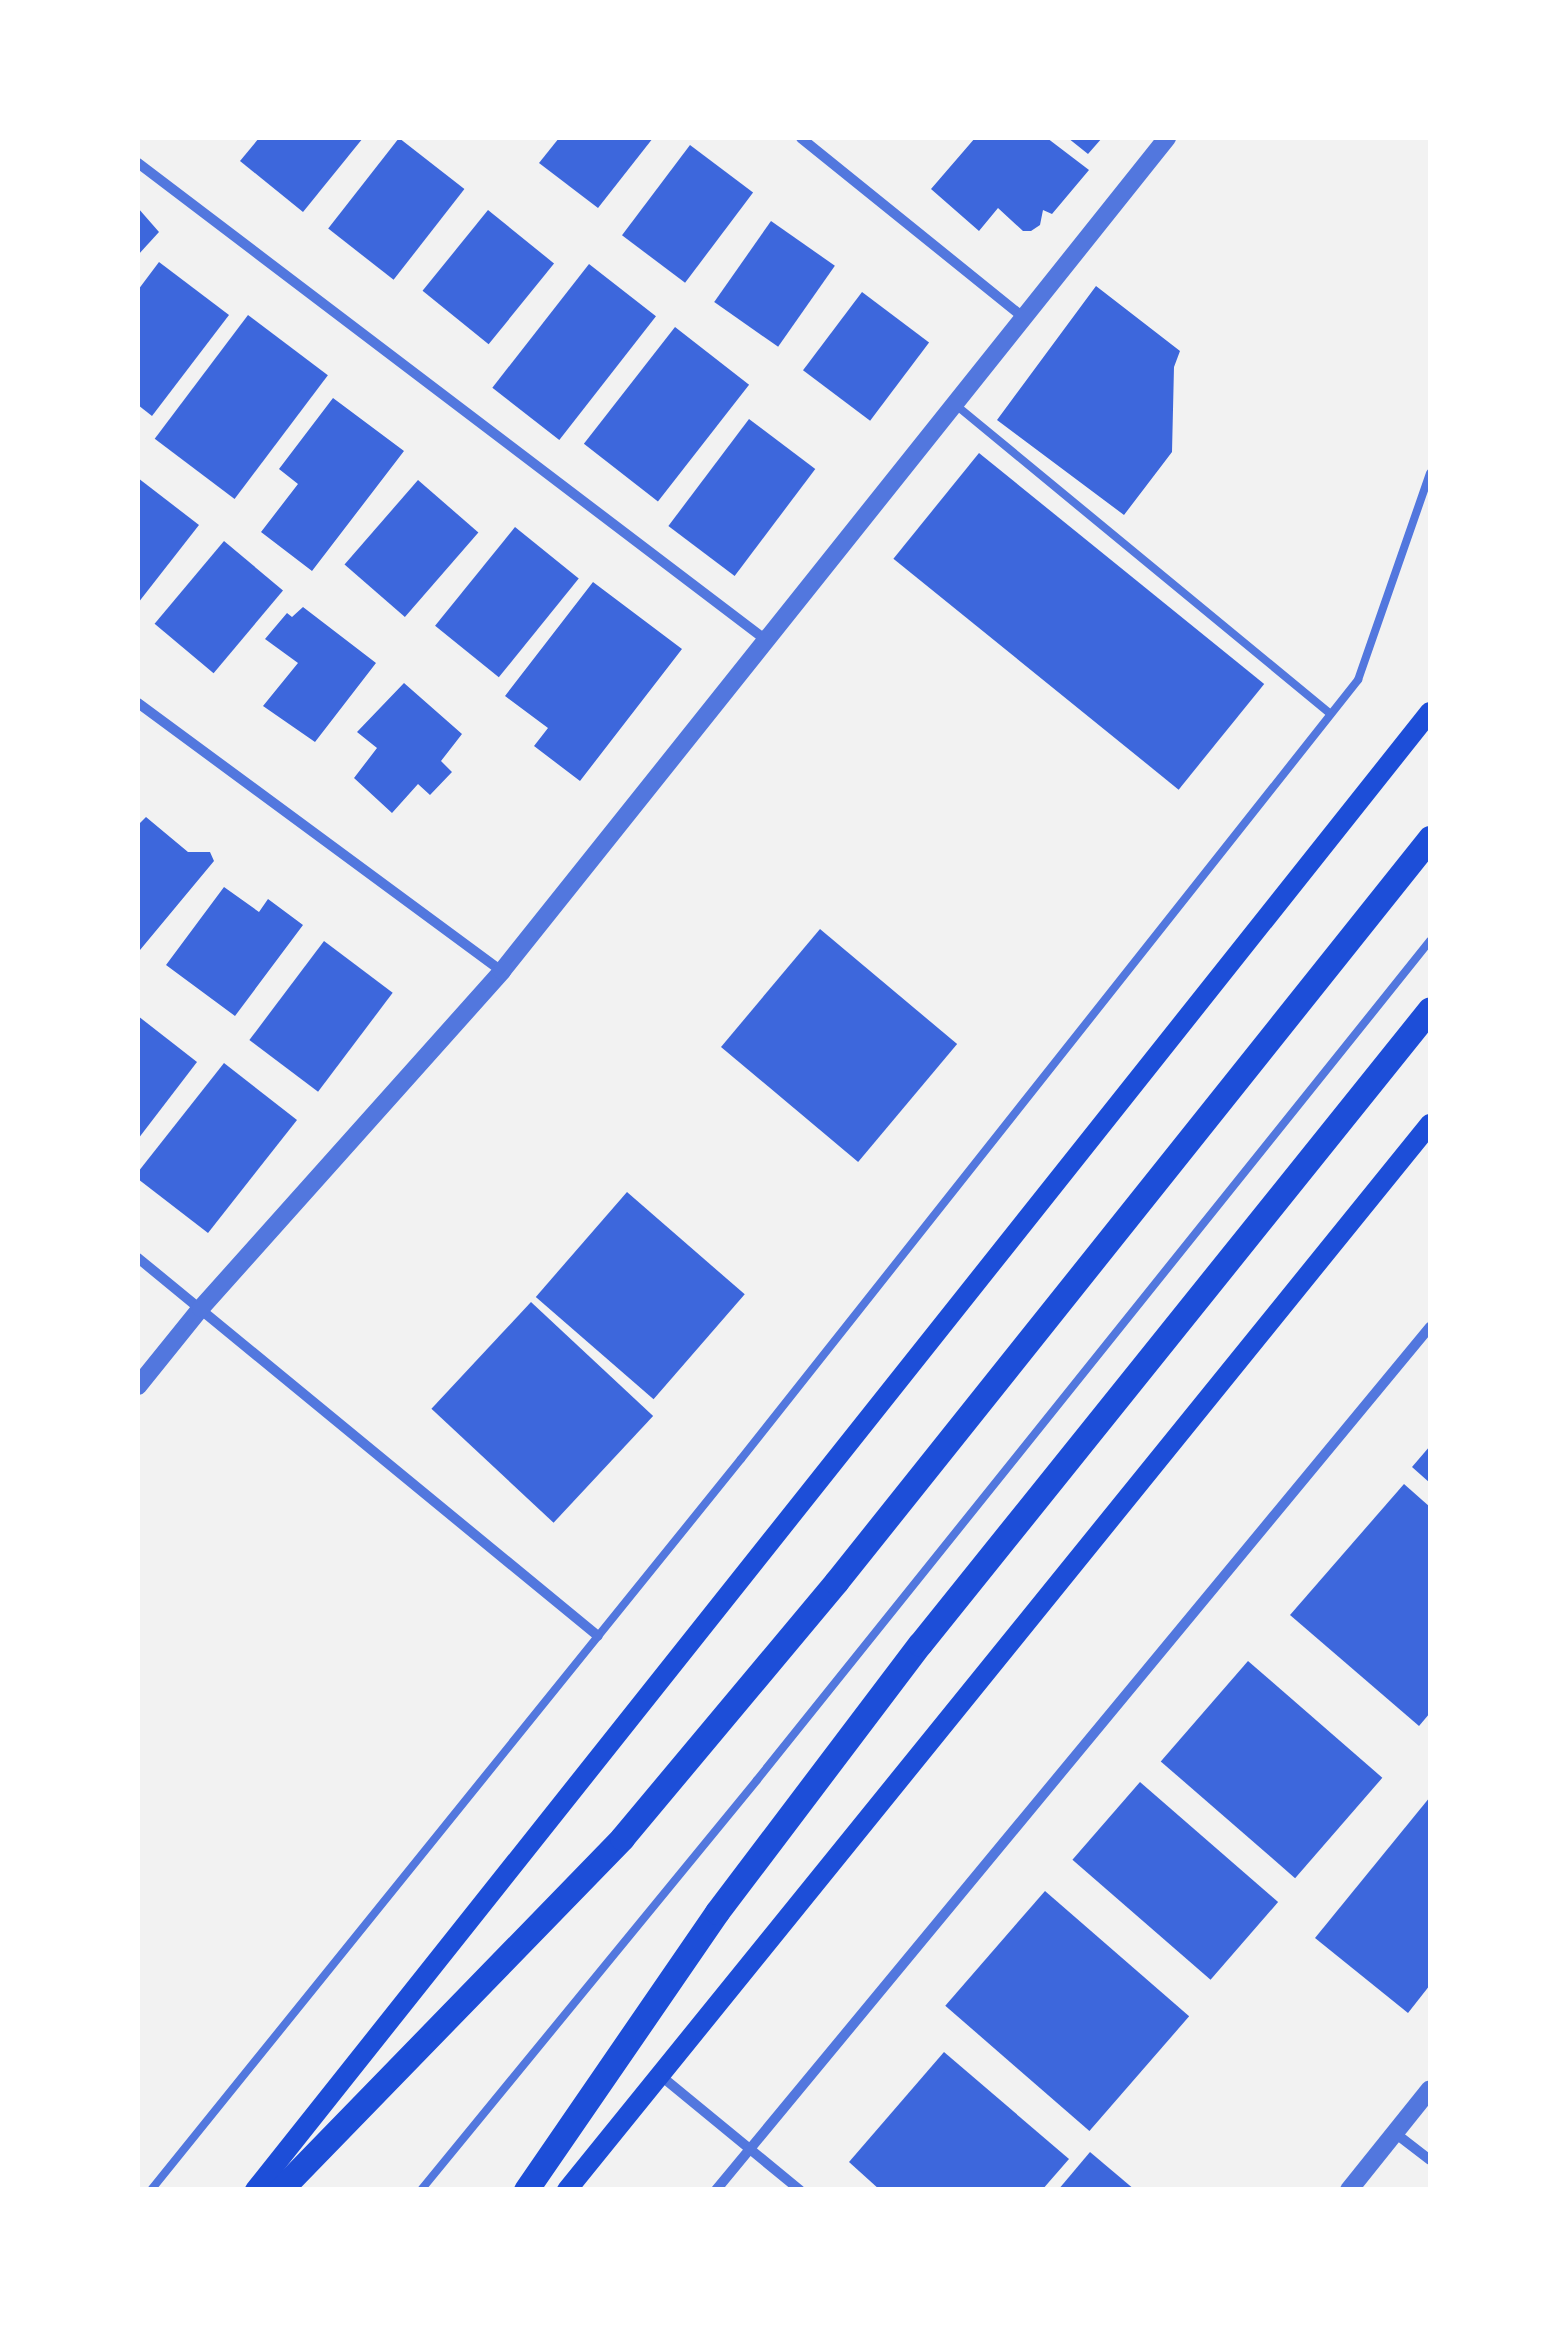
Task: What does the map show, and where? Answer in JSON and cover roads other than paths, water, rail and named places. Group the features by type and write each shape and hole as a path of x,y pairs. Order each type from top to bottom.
{"main road":[{"path":"255,2190 1430,712"},
{"path":"280,2190 622,1838 836,1582 1430,838"},
{"path":"526,2190 717,1912 920,1644 1430,1009"},
{"path":"568,2190 1430,1124"}],"street":[{"path":"801,138 1023,317"},
{"path":"138,1386 201,1308 502,971 1167,138"},
{"path":"138,164 766,640"},
{"path":"138,703 502,971"},
{"path":"138,1258 598,1636"},
{"path":"716,2190 1430,1327"},
{"path":"661,2076 800,2190"},
{"path":"1348,2190 1430,2089"},
{"path":"1395,2132 1430,2160"}],"lane":[{"path":"954,403 1330,714"},
{"path":"151,2190 598,1636 1358,680 1430,474"},
{"path":"421,2190 758,1780 1430,941"}]}
